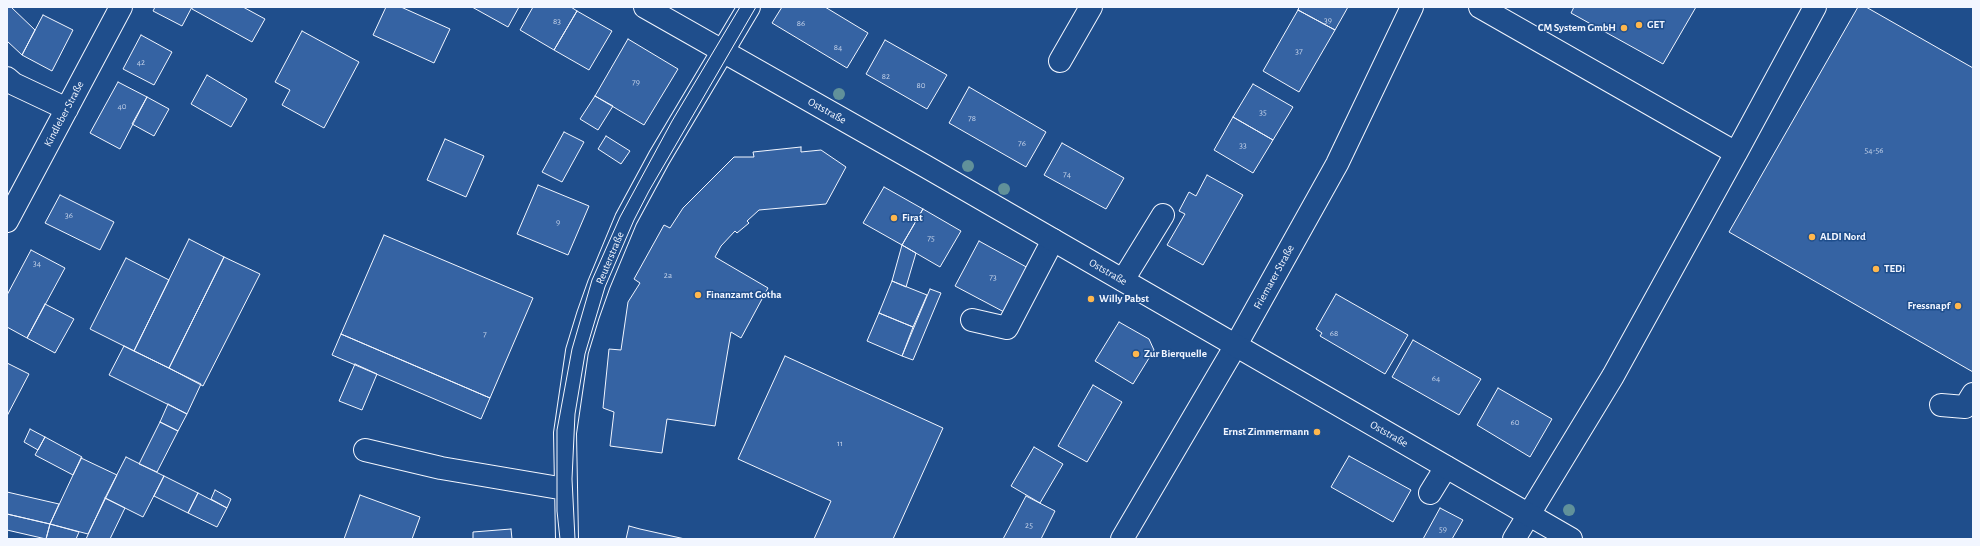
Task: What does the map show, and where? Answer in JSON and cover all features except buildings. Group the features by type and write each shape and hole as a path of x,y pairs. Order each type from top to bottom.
{"street":[{"name":"Kindleber Straße","path":"7,221 122,7"},
{"name":"Oststraße","path":"645,7 1123,280 1571,539"},
{"name":"Reuterstraße","path":"567,539 565,433 577,350 596,290 626,219 655,164 748,7"},
{"path":"1060,61 1091,7"},
{"name":"Friemarer Straße","path":"1122,539 1236,345 1337,164 1412,7"},
{"path":"1480,7 1736,153"},
{"path":"1514,539 1612,376 1815,7"},
{"path":"7,78 14,84 67,109"},
{"path":"1123,280 1163,215"},
{"path":"972,320 1007,328 1053,240"},
{"path":"1941,405 1965,407 1973,394"},
{"path":"365,450 441,468 565,489"},
{"path":"1430,493 1446,467"}],"tram line":[{"path":"560,539 557,511 557,430 572,349 592,280 620,217 672,121 740,7"},
{"path":"575,539 572,479 575,414 585,354 605,287 634,220 649,191 756,7"}],"place":[{"name":"GET","path":"1639,25"},
{"name":"CM System GmbH","path":"1624,28"},
{"name":"Firat","path":"894,218"},
{"name":"ALDI Nord","path":"1812,237"},
{"name":"TEDi","path":"1876,269"},
{"name":"Finanzamt Gotha","path":"698,295"},
{"name":"Willy Pabst","path":"1091,299"},
{"name":"Fressnapf","path":"1958,306"},
{"name":"Zur Bierquelle","path":"1136,354"},
{"name":"Ernst Zimmermann","path":"1317,432"}]}
